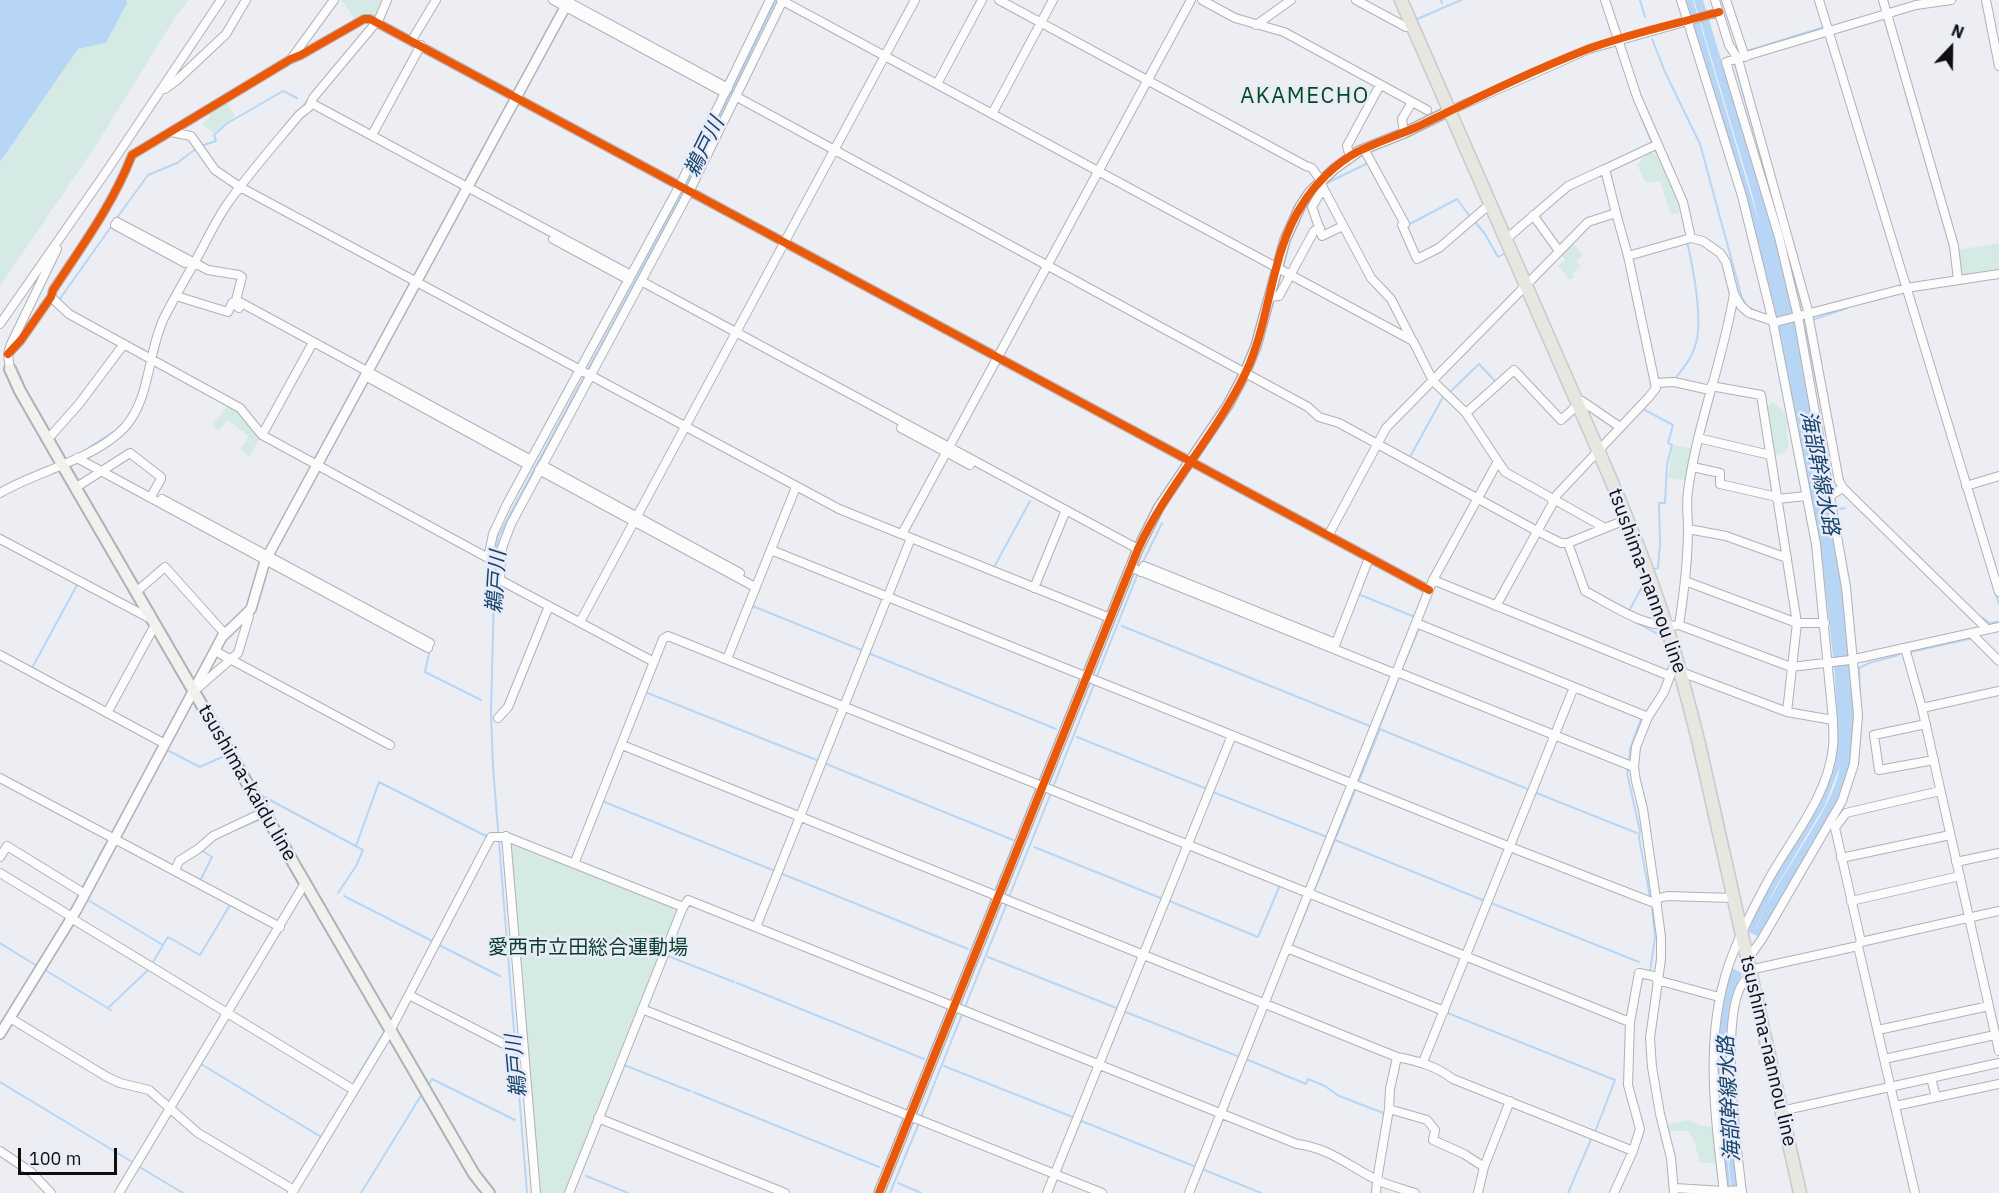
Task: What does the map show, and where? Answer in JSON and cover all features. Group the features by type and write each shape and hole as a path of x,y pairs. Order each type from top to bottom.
{"main road":[{"name":"tsushima-nannou line","path":"1401,0 1673,626 1677,658 1675,674 1733,897 1800,1193"},
{"name":"tsushima-kaidu line","path":"10,369 20,392 75,488 153,622 196,689 390,1030 474,1174 489,1193"}],"street":[{"path":"0,324 221,0"},
{"path":"159,93 176,81 226,34 246,0"},
{"path":"291,59 334,0"},
{"path":"0,493 63,465 105,443 122,430 131,419 142,398 164,319 191,262 240,187 377,22 387,0"},
{"path":"412,40 436,0"},
{"path":"553,0 566,2 727,91"},
{"path":"51,297 69,314 240,408 262,435 488,558 493,534 529,462 640,283 770,0"},
{"path":"654,662 500,580 500,562 505,538 511,524 540,468 630,277 685,188 738,95 782,0 1413,341"},
{"path":"580,622 915,0"},
{"path":"937,84 982,0"},
{"path":"999,0 1042,20"},
{"path":"1009,0 1149,79 1308,162 1371,278 1390,299 1433,381 1466,413 1504,472 1605,528"},
{"path":"992,114 1053,0"},
{"path":"902,534 1191,0"},
{"path":"1202,0 1235,18 1284,32 1427,110"},
{"path":"1256,25 1291,0"},
{"path":"1356,0 1406,27 1412,25"},
{"path":"1605,0 1636,97 1683,202 1691,238"},
{"path":"1681,0 1742,196 1774,322 1816,544 1830,663 1833,720 1833,748 1827,775 1813,807 1770,877 1741,935 1719,997 1713,1078 1725,1192"},
{"path":"1715,0 1716,13 1729,45 1741,58"},
{"path":"1726,0 1809,314 1839,481 1843,488 1987,629"},
{"path":"1819,0 1999,592"},
{"path":"1883,0 1953,246 1958,280"},
{"path":"1675,674 1648,717 1636,747 1634,767 1643,810 1661,937 1650,1038 1652,1067 1671,1158 1675,1190 1741,1191 1731,1082 1731,1041 1739,992 1762,939 1832,826 1854,764 1858,715 1846,587 1831,495 1796,318 1779,237 1726,62 1916,5 1951,0"},
{"path":"1986,0 1999,66"},
{"path":"0,1034 6,1017 72,918 225,634 251,609 267,558 566,2"},
{"path":"879,1193 1130,567 1159,507 1228,405 1246,371 1256,346 1285,240 1300,207 1350,157 1364,149 1589,49 1716,13"},
{"path":"8,354 21,340 51,297 53,290 108,206 123,179 132,155 291,59 301,56 364,19 370,19 1429,590"},
{"path":"372,135 421,45"},
{"path":"1350,157 1347,146 1380,85"},
{"path":"738,95 1246,371 1308,407 1319,417 1339,423 1378,442 1561,543 1568,543 1628,519"},
{"path":"1404,133 1402,118 1412,102"},
{"path":"310,105 372,135 466,189"},
{"path":"310,105 630,277"},
{"path":"170,132 186,133 191,136 215,170 240,187 839,509 1110,618"},
{"path":"1505,240 1568,186 1656,145"},
{"path":"1364,149 1405,224 1402,225 1417,259 1440,248 1490,204"},
{"path":"1496,606 1553,500 1656,388 1628,256 1605,169"},
{"path":"1321,184 1312,207 1322,236 1343,226"},
{"path":"1328,536 1386,428 1588,222 1616,213"},
{"path":"1533,215 1559,250"},
{"path":"191,262 185,263 115,225 117,222 208,270 239,275 242,277 236,300 366,374 529,462"},
{"path":"1270,297 1279,296 1314,231 1320,228"},
{"path":"10,369 8,354 11,345 66,229"},
{"path":"1628,256 1691,238 1703,241 1720,253 1726,262 1734,294 1741,306 1749,313 1774,322 1906,288 1999,274"},
{"path":"640,283 1064,512 1138,549"},
{"path":"1673,626 1685,581 1688,494 1698,438 1727,333 1734,294"},
{"path":"176,296 228,312 232,303 366,374"},
{"path":"48,439 79,404 124,344"},
{"path":"262,435 311,346"},
{"path":"1466,413 1514,370 1561,420 1582,400 1620,426"},
{"path":"1656,383 1674,382 1761,395 1797,623 1787,712"},
{"path":"1698,438 1770,455"},
{"path":"75,488 130,453 161,477 153,494"},
{"path":"79,457 429,646"},
{"path":"1189,1193 1433,580 1497,463"},
{"path":"1693,467 1720,473 1720,484 1777,498 1806,496"},
{"path":"540,468 757,585"},
{"path":"104,470 153,494 267,558"},
{"path":"1966,486 1999,477"},
{"path":"727,659 796,486"},
{"path":"1831,495 1843,488"},
{"path":"1034,588 1064,512"},
{"path":"1688,529 1726,536 1787,558"},
{"path":"756,927 911,538"},
{"path":"0,539 153,622 107,713"},
{"path":"1568,543 1585,591 1644,621 1673,626 1791,667 1852,659 1999,627"},
{"path":"771,550 1510,847 1657,902"},
{"path":"1334,646 1369,558"},
{"path":"136,592 165,567 225,634"},
{"path":"1130,567 1334,646 1634,767"},
{"path":"1433,580 1675,674 1787,712 1833,720"},
{"path":"1685,581 1797,623 1825,623"},
{"path":"498,718 508,707 549,606"},
{"path":"196,689 240,650 249,616"},
{"path":"1416,623 1648,717"},
{"path":"1971,633 1999,661"},
{"path":"574,864 663,639 668,636 1630,1022"},
{"path":"1905,648 1926,724 1999,1051"},
{"path":"215,651 390,745"},
{"path":"0,655 164,747"},
{"path":"0,660 164,747"},
{"path":"1423,1062 1574,687"},
{"path":"1922,708 1999,691"},
{"path":"1926,724 1874,735 1880,770 1934,760"},
{"path":"1047,1193 1232,735"},
{"path":"622,745 1397,1057 1439,1068 1453,1079 1633,1151"},
{"path":"0,778 280,927"},
{"path":"1832,826 1846,813 1940,791"},
{"path":"175,871 179,861 213,836 264,812"},
{"path":"1832,826 1851,901 1915,1193"},
{"path":"1841,858 1950,835"},
{"path":"505,836 536,1193"},
{"path":"6,1017 107,1077 148,1090 198,1133 293,1191 390,1030 491,837 505,836 683,907"},
{"path":"0,857 7,846 85,894"},
{"path":"1956,862 1999,853"},
{"path":"0,873 354,1090"},
{"path":"1851,901 1960,876"},
{"path":"119,1193 305,883"},
{"path":"1657,902 1667,896 1733,897"},
{"path":"569,1193 683,907 688,900 1298,1144 1323,1149 1377,1180 1415,1193"},
{"path":"1749,969 1999,911"},
{"path":"1287,948 1444,1011"},
{"path":"1614,1193 1640,1129 1628,1085 1630,1022 1639,973 1719,997"},
{"path":"409,995 512,1046 522,1046"},
{"path":"1878,1030 1989,1006"},
{"path":"642,1009 1102,1193"},
{"path":"1884,1059 1995,1035"},
{"path":"1376,1193 1390,1089 1397,1057"},
{"path":"1781,1111 1999,1063"},
{"path":"1931,1078 1936,1097"},
{"path":"1895,1106 1999,1084"},
{"path":"1478,1193 1484,1167 1510,1101"},
{"path":"1389,1109 1426,1120 1435,1130 1433,1140 1464,1154 1484,1167"},
{"path":"598,1118 785,1193"},
{"path":"0,1151 31,1172 51,1193"}],"green space":[{"path":"126,0 189,0 176,16 95,147 0,286 0,162 78,49 106,43 127,3"},
{"path":"340,0 382,0 377,15 365,13 355,18"},
{"path":"226,102 235,116 214,133 202,124 210,117 209,112"},
{"path":"1652,152 1666,170 1680,212 1671,215 1660,181 1647,183 1637,165"},
{"path":"1573,243 1583,255 1576,261 1581,266 1572,274 1574,276 1570,280 1558,266 1565,260 1560,253"},
{"path":"1999,243 1999,271 1964,277 1960,275 1957,250"},
{"path":"1772,402 1783,411 1786,422 1789,445 1780,454 1772,453 1765,409"},
{"path":"229,405 239,410 260,438 249,457 240,449 248,438 247,435 228,420 219,430 212,424"},
{"path":"1673,445 1693,449 1687,480 1668,478"},
{"name":"愛西市立田総合運動場","path":"510,842 676,908 678,911 565,1193 538,1193"},
{"path":"1689,1120 1700,1125 1715,1127 1720,1163 1700,1163 1694,1140 1688,1131 1668,1131 1668,1124"}],"water":[{"path":"0,0 126,0 127,3 106,43 78,49 0,162"},
{"name":"海部幹線水路","path":"1686,0 1693,0 1760,226 1694,0 1703,0 1775,238 1794,319 1841,572 1854,715 1849,768 1835,806 1759,937 1748,932 1762,897 1813,814 1836,747 1837,712 1834,665 1823,568 1777,324 1745,195","holes":["1840,766 1824,809 1766,906 1773,892 1825,805"]},
{"path":"1732,968 1742,973 1729,1026 1727,1054 1729,1110 1738,1193 1732,1193 1721,1095 1731,1193 1727,1193 1716,1079 1719,1023"}],"waterway":[{"name":"鵜戸川","path":"686,186 776,0"},
{"path":"1415,20 1461,0"},
{"path":"1640,0 1645,17"},
{"path":"1605,11 1611,31"},
{"path":"1747,51 1824,27"},
{"path":"1652,39 1665,72 1700,144 1742,298 1748,307 1758,312"},
{"path":"1617,49 1627,77"},
{"path":"1735,65 1754,132"},
{"path":"201,146 216,141 214,135 226,124 283,91 297,98"},
{"path":"301,109 308,100"},
{"path":"1640,114 1651,144"},
{"path":"116,219 148,175 177,163 197,148"},
{"path":"1652,150 1654,149 1660,157"},
{"path":"1327,183 1368,163"},
{"name":"鵜戸川","path":"527,1193 493,767 491,713 495,553 499,536 506,522 683,192"},
{"path":"1406,226 1457,199 1471,218"},
{"path":"1476,223 1498,257 1505,253"},
{"path":"59,300 113,224"},
{"path":"1684,224 1686,234"},
{"path":"791,242 996,352"},
{"path":"1675,379 1693,353 1698,333 1696,293 1687,242"},
{"path":"1794,273 1802,307"},
{"path":"1815,319 1847,308"},
{"name":"海部幹線水路","path":"1806,330 1837,487"},
{"path":"133,345 144,350"},
{"path":"1450,392 1479,364 1496,382"},
{"path":"1411,455 1443,397"},
{"path":"1643,409 1673,425 1668,443 1672,445 1667,465 1665,503 1659,503 1658,568 1654,569"},
{"path":"82,452 115,431"},
{"path":"993,569 1030,501"},
{"name":"海部幹線水路","path":"1840,509 1845,508"},
{"path":"1142,564 1162,523"},
{"path":"0,534 26,549"},
{"path":"1565,547 1570,560"},
{"path":"1098,678 1096,678 1138,573"},
{"path":"31,670 77,585"},
{"path":"1629,611 1643,585"},
{"path":"1995,591 1999,604"},
{"path":"1358,594 1415,617"},
{"path":"750,605 864,651"},
{"path":"1983,618 1989,623 1999,622"},
{"path":"1632,620 1656,633"},
{"path":"1122,626 1372,727"},
{"path":"1401,671 1420,628"},
{"path":"1910,652 1969,639"},
{"path":"430,649 425,672 481,700"},
{"path":"868,653 1056,729"},
{"path":"1860,698 1859,668 1899,655"},
{"path":"1380,726 1399,677"},
{"path":"1053,787 1095,682"},
{"path":"645,692 819,761"},
{"path":"1629,762 1630,749 1641,719 1639,716"},
{"path":"1377,728 1530,790"},
{"path":"1359,781 1380,729"},
{"path":"1077,737 1207,789"},
{"path":"169,751 200,767 222,757"},
{"path":"824,763 1013,840"},
{"path":"1629,767 1627,773 1640,831 1639,838 1650,897"},
{"path":"112,833 140,781"},
{"path":"356,846 379,782 488,837"},
{"path":"1314,891 1356,788"},
{"path":"1213,792 1327,837"},
{"path":"1534,792 1637,833"},
{"path":"1009,897 1051,793"},
{"path":"259,794 363,850 356,866 338,893"},
{"path":"602,801 775,871"},
{"path":"231,831 259,820"},
{"path":"1335,840 1485,901"},
{"path":"81,890 107,842"},
{"path":"1034,847 1163,899"},
{"path":"200,881 212,857 201,850"},
{"path":"780,873 968,949"},
{"path":"1167,900 1258,937 1280,885 1282,886"},
{"path":"344,896 434,942"},
{"path":"88,900 163,945 168,937 200,955 230,905"},
{"path":"1291,947 1310,901"},
{"path":"965,1007 1007,903"},
{"path":"1491,903 1639,962"},
{"path":"1650,972 1655,937 1652,909"},
{"path":"42,957 66,918"},
{"path":"0,943 37,966"},
{"path":"153,964 163,945"},
{"path":"439,945 500,976"},
{"path":"668,956 734,982"},
{"path":"988,957 1119,1009"},
{"path":"45,970 111,1010"},
{"path":"108,1008 147,971"},
{"path":"737,983 924,1059"},
{"path":"1123,1011 1240,1057"},
{"path":"921,1117 963,1012"},
{"path":"1445,1012 1615,1080 1595,1132"},
{"path":"354,1082 384,1032"},
{"path":"1246,1059 1306,1084 1308,1079 1325,1086 1339,1096 1386,1114"},
{"path":"201,1064 321,1137"},
{"path":"624,1065 690,1091"},
{"path":"944,1066 1075,1118"},
{"path":"427,1087 432,1079 515,1120"},
{"path":"0,1082 134,1163"},
{"path":"693,1092 879,1167"},
{"path":"361,1193 422,1094"},
{"path":"294,1182 347,1095"},
{"path":"1079,1120 1196,1167"},
{"path":"890,1193 919,1123"},
{"path":"1568,1193 1592,1137"},
{"path":"1639,1145 1642,1137"},
{"path":"138,1166 183,1193"},
{"path":"1202,1169 1261,1193"},
{"path":"586,1176 628,1193"},
{"path":"898,1183 921,1193"}],"cycle path":[{"path":"879,1193 1138,549 1163,504 1221,417 1246,372 1261,330 1283,244 1291,224 1307,197 1333,169 1357,152 1419,126 1524,76 1604,43 1719,12"},
{"path":"8,354 21,340 51,297 53,290 86,241 116,191 132,155 291,59 364,19 370,19 1429,590"}],"district":[{"name":"AKAMECHO","path":"1305,97"}]}
